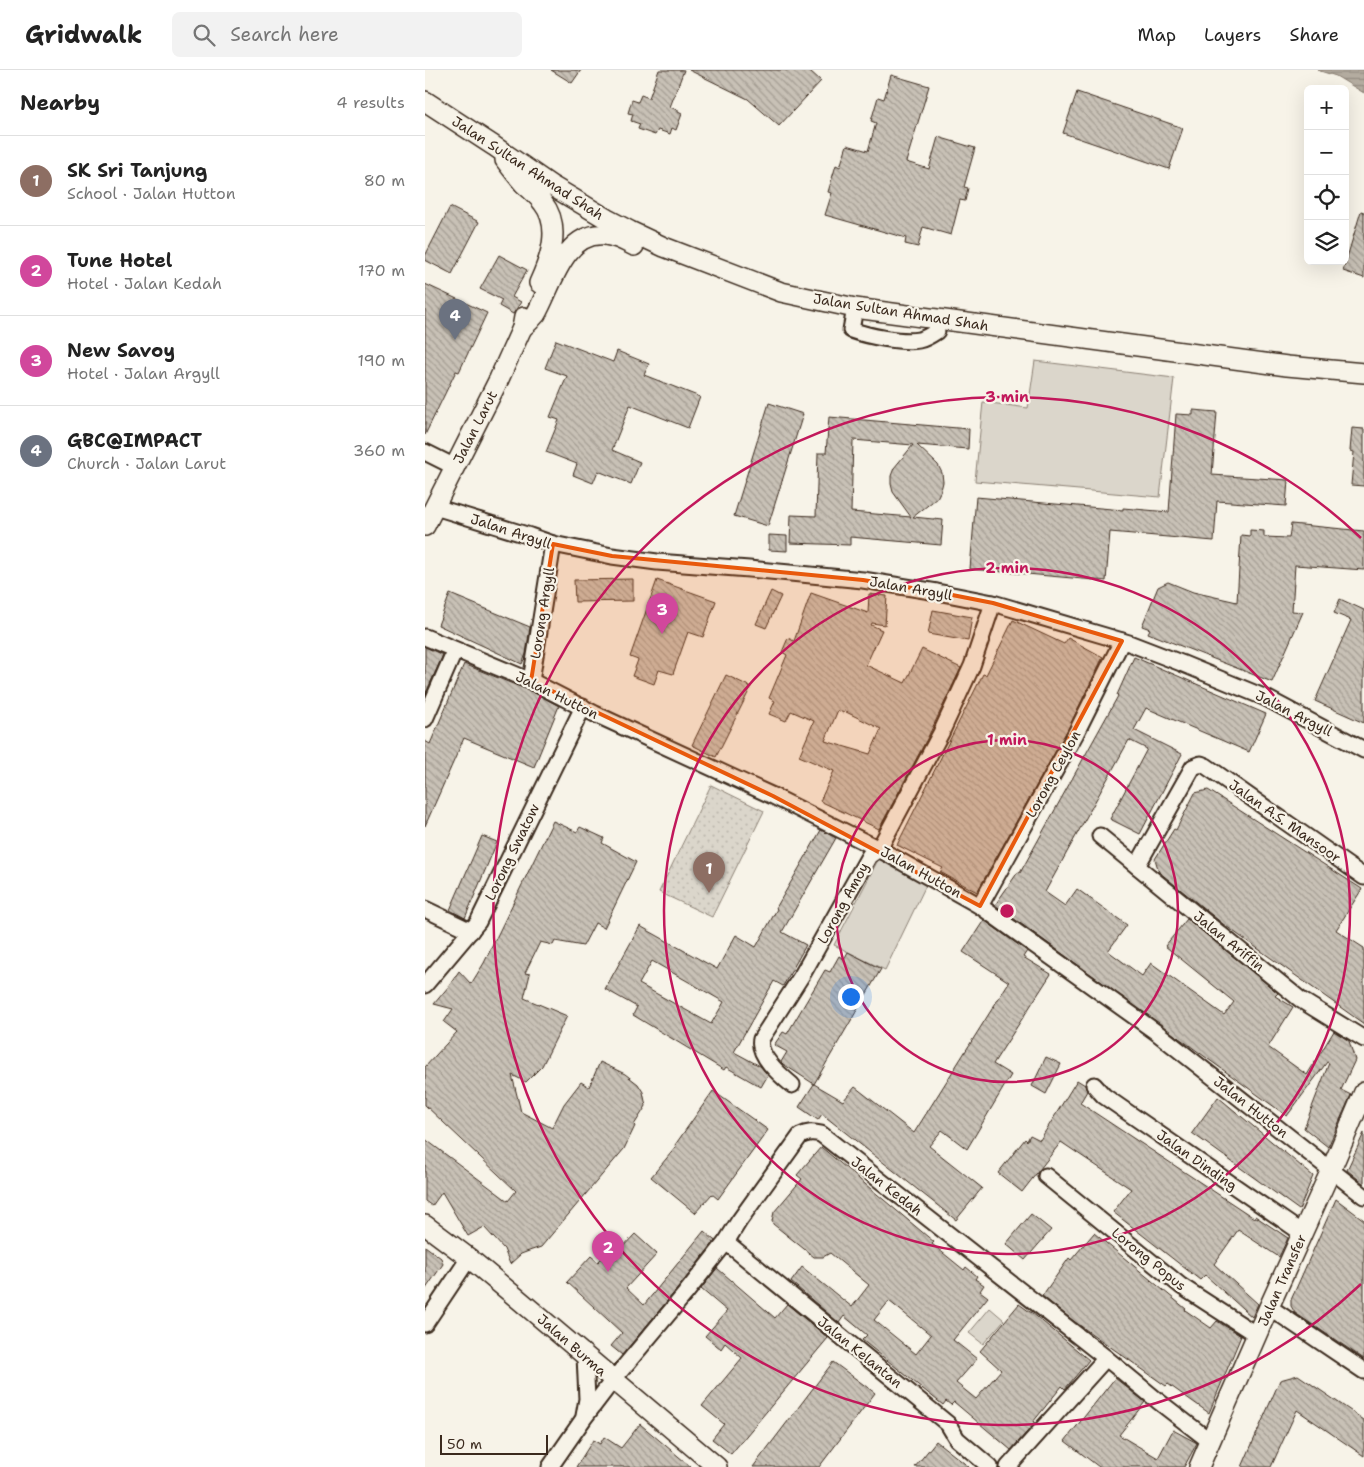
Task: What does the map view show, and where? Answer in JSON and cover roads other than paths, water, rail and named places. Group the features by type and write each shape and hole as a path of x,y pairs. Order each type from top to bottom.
{"main road":[{"name":"Jalan Sultan Ahmad Shah","path":"425,102 552,186 629,231 663,247 853,319 1364,373"},
{"name":"Jalan Larut","path":"494,146 515,174 545,205 552,221 552,247 545,271 524,314 523,328"},
{"name":"Jalan Larut","path":"425,526 523,328 535,316 565,256 572,246 580,240 597,235 607,235 660,257"},
{"name":"Jalan Sultan Ahmad Shah","path":"660,257 745,291 787,305 853,319 1172,363 1345,385 1364,385"},
{"name":"Jalan Transfer","path":"1199,1467 1364,1092"},
{"name":"Jalan Burma","path":"425,1225 469,1258 717,1467"}],"street":[{"path":"425,452 455,467"},
{"name":"Jalan Argyll","path":"435,507 553,544 612,556 657,562 863,580 993,603 1122,641 1181,663 1266,698 1364,750"},
{"name":"Lorong Argyll","path":"531,681 553,544"},
{"name":"Lorong Amoy","path":"792,1085 779,1074 761,1051 759,1045 761,1039 801,976 869,856 879,849 941,733 968,674 993,603"},
{"name":"Jalan Hutton","path":"425,637 531,681 583,708 773,796 933,878 980,906 1156,1032 1364,1196"},
{"name":"Lorong Ceylon","path":"980,906 1076,733 1122,641"},
{"path":"425,718 455,650"},
{"name":"Lorong Swatow","path":"425,985 478,922 583,708"},
{"name":"Jalan A.S. Mansoor","path":"1137,866 1193,767 1204,765 1364,877"},
{"name":"Jalan Ariffin","path":"1100,836 1301,1000 1364,1039"},
{"path":"425,909 471,931"},
{"name":"Jalan Dinding","path":"1094,1085 1104,1096 1302,1233"},
{"name":"Jalan Kedah","path":"550,1467 613,1380 685,1294 725,1242 800,1136 813,1132 821,1134 1211,1442"},
{"name":"Lorong Popus","path":"1046,1176 1181,1286 1257,1335"},
{"name":"Jalan Kelantan","path":"725,1242 948,1424 957,1439 990,1467"},
{"path":"425,1324 469,1258"},
{"path":"1269,1307 1364,1370"},
{"path":"584,1418 587,1399 585,1356"},
{"path":"1008,1467 1106,1358"}],"place":[{"name":"GBC@IMPACT","path":"455,340"},
{"name":"New Savoy","path":"662,634"},
{"name":"SK Sri Tanjung","path":"709,893"},
{"name":"Tune Hotel","path":"608,1272"}]}
